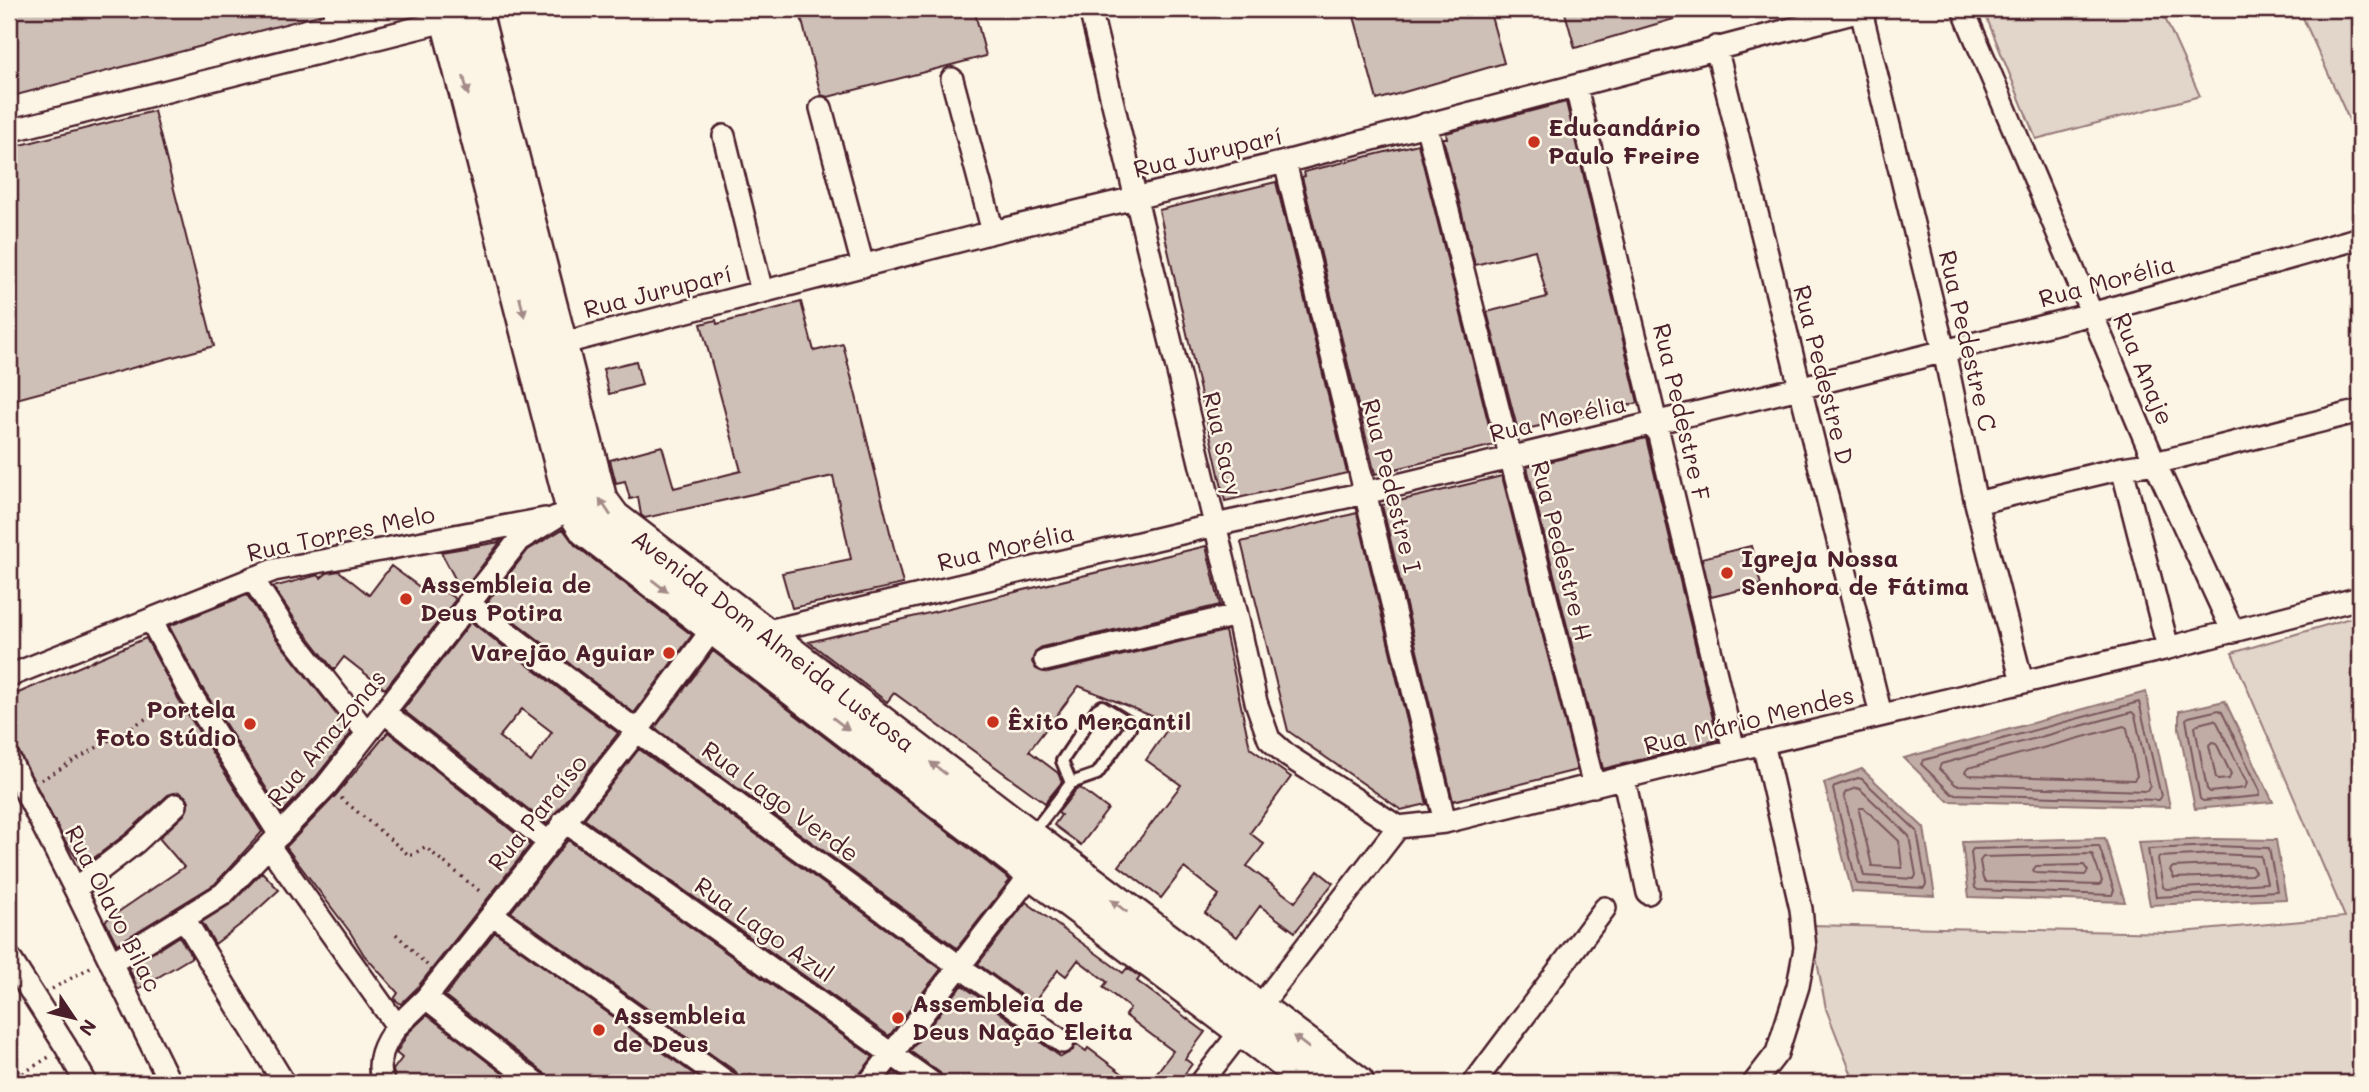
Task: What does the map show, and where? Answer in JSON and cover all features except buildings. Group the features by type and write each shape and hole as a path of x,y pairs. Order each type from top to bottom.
{"main road":[{"name":"Avenida Dom Almeida Lustosa","path":"466,12 560,344 599,500 613,519 764,632 799,677"},
{"name":"Avenida Dom Almeida Lustosa","path":"466,12 565,513 714,626 799,677 1037,854 1249,1019 1315,1083"},
{"name":"Avenida Dom Almeida Lustosa","path":"1249,1019 1356,1083"}],"street":[{"name":"Rua Sacy","path":"1090,9 1256,702 1269,739 1288,757 1398,827"},
{"name":"Rua Anaje","path":"1963,9 2155,463 2233,632"},
{"name":"Rua Juruparí","path":"560,344 993,232 1285,162 1865,10"},
{"name":"Rua Pedestre C","path":"1865,10 1944,351 1976,503 2022,682"},
{"path":"9,131 466,12"},
{"name":"Rua Pedestre D","path":"1716,47 1881,715"},
{"path":"952,79 993,232"},
{"name":"Rua Pedestre F","path":"1576,87 1734,750"},
{"path":"821,108 863,266"},
{"name":"Rua Pedestre H","path":"1426,124 1594,786"},
{"path":"724,136 762,292"},
{"name":"Rua Pedestre I","path":"1285,162 1445,822"},
{"name":"Rua Morélia","path":"764,632 1215,525 1365,493 1800,388 2091,314 2360,238"},
{"path":"1976,503 2122,468 2155,463 2360,411"},
{"path":"2122,468 2168,648"},
{"name":"Rua Torres Melo","path":"9,676 274,570 565,513"},
{"name":"Rua Amazonas","path":"110,960 185,920 223,894 326,786 519,540 565,513"},
{"path":"252,578 285,629 367,733"},
{"name":"Rua Mário Mendes","path":"1398,827 1445,822 1763,743 2168,648 2360,598"},
{"name":"Rua Lago Verde","path":"468,603 637,731 960,964 1063,1042"},
{"path":"1045,660 1237,615"},
{"path":"150,620 275,840 397,1026"},
{"name":"Rua Paraíso","path":"383,1083 379,1060 386,1041 397,1026 426,998 637,731 714,626"},
{"path":"384,712 548,842"},
{"path":"1754,1083 1777,1053 1798,986 1805,948 1801,909 1763,743"},
{"name":"Rua Olavo Bilac","path":"9,759 170,1083"},
{"path":"1623,779 1648,893"},
{"path":"75,889 135,843 176,805"},
{"name":"Rua Lago Azul","path":"564,821 932,1083"},
{"path":"1201,1083 1398,827"},
{"path":"869,1083 960,964 1037,854"},
{"path":"1474,1083 1605,908"},
{"path":"495,909 729,1083"},
{"path":"185,920 284,1083"},
{"path":"9,957 86,1083"},
{"path":"426,998 536,1083"}],"lane":[{"path":"1037,854 1070,783 1062,761 1097,709 1102,706 1128,722 1130,728 1097,774 1070,783"}],"path":[{"path":"23,790 190,693"},
{"path":"326,786 410,856 425,847 495,909"},
{"path":"396,934 440,979"},
{"path":"35,999 110,960"},
{"path":"13,1083 22,1074 66,1047"}],"shaded area":[{"path":"1983,9 2161,9 2200,96 2036,139"},
{"path":"2299,9 2360,9 2360,144"},
{"path":"2360,615 2360,1083 1855,1083 1826,1009 1810,925 2171,933 2345,917 2232,653"},
{"path":"9,1054 26,1083 9,1083"}],"water":[{"path":"2146,692 2170,807 1948,801 1904,758"},
{"path":"2225,701 2273,802 2195,809 2179,728 2179,711"},
{"path":"1862,769 1924,828 1935,896 1852,892 1824,783"},
{"path":"2105,838 2125,902 1969,897 1962,842"},
{"path":"2276,840 2286,899 2150,905 2138,842"}],"place":[{"name":"Educandário Paulo Freire","path":"1534,142"},
{"name":"Igreja Nossa Senhora de Fátima","path":"1727,573"},
{"name":"Assembleia de Deus Potira","path":"406,599"},
{"name":"Varejão Aguiar","path":"669,653"},
{"name":"Êxito Mercantil","path":"993,722"},
{"name":"Portela Foto Stúdio","path":"250,724"},
{"name":"Assembleia de Deus Nação Eleita","path":"898,1018"},
{"name":"Assembleia de Deus","path":"599,1030"}]}
